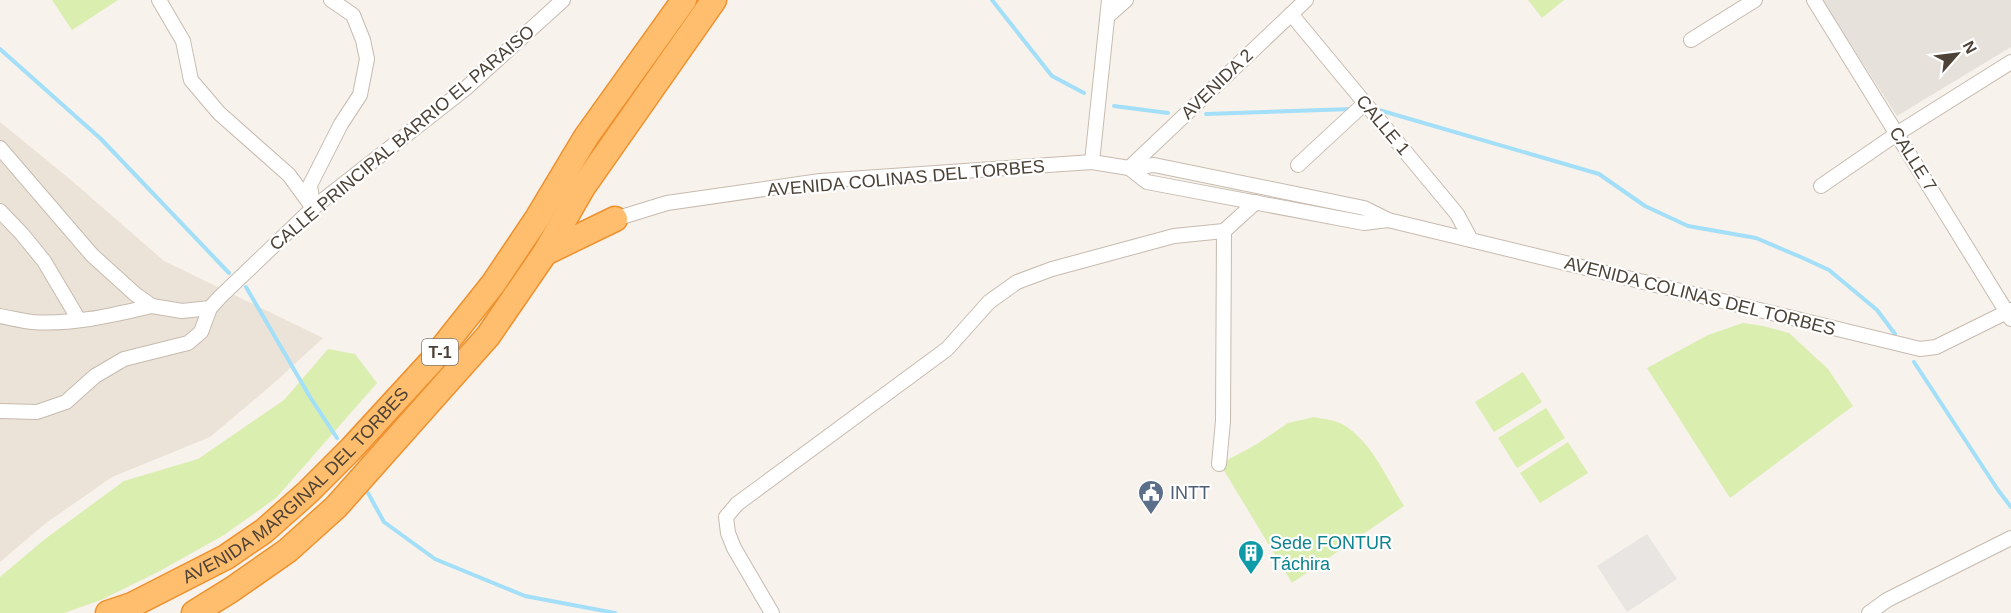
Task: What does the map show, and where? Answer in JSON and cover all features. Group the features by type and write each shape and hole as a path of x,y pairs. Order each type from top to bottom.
{"highway":[{"name":"AVENIDA MARGINAL DEL TORBES","path":"108,613 132,605 236,550 264,531 352,448 431,363 493,284 538,217 586,137 684,0"},
{"name":"AVENIDA MARGINAL DEL TORBES","path":"194,613 287,550 336,507 488,336 545,253 584,187 714,0"},
{"path":"584,187 588,202 603,216 615,219"},
{"path":"545,253 615,219"}],"street":[{"path":"159,0 183,41 191,80 219,113 289,175 314,208"},
{"path":"314,208 310,184 341,124 360,95 368,59 353,15 330,0"},
{"name":"CALLE PRINCIPAL BARRIO EL PARAISO","path":"0,411 36,412 66,402 95,376 124,359 188,343 201,332 210,308 220,297 314,208 465,89 563,0"},
{"path":"1092,162 1110,0"},
{"path":"1109,15 1126,0"},
{"name":"AVENIDA 2","path":"1128,168 1306,0"},
{"path":"1691,40 1755,0"},
{"name":"CALLE 7","path":"1814,0 2010,313"},
{"name":"CALLE 1","path":"1291,14 1457,214 1471,240"},
{"path":"1821,186 1898,133 2011,62"},
{"path":"1298,165 1365,104"},
{"path":"0,148 92,255 135,294 152,306"},
{"name":"AVENIDA COLINAS DEL TORBES","path":"615,219 667,203 820,181 1092,162 1128,168 1154,165 1364,208 1388,219 1920,349 1936,347 2010,313"},
{"name":"AVENIDA COLINAS DEL TORBES","path":"1128,168 1147,182 1364,223 1388,219"},
{"path":"772,613 734,548 728,533 726,517 737,504 947,349 989,302 1017,282 1052,269 1174,236 1224,231 1256,202"},
{"path":"0,211 44,261 79,320"},
{"path":"1219,464 1223,421 1224,231"},
{"path":"0,316 33,322 102,318 152,306 182,311 210,308"},
{"path":"1869,613 1887,600 2011,538"}],"shaded area":[{"path":"1822,0 2011,0 2011,47 1897,116"},
{"path":"0,122 164,261 323,338 210,437 112,477 46,523 0,562"},
{"path":"1647,534 1677,579 1627,612 1597,566"}],"green space":[{"path":"52,0 118,0 72,30"},
{"path":"1528,0 1564,0 1542,18"},
{"path":"1743,323 1789,333 1828,369 1853,406 1730,498 1647,368 1708,335"},
{"path":"328,349 355,354 377,383 276,498 224,535 158,572 101,600 64,613 0,613 0,577 45,539 124,481 198,459 284,400"},
{"path":"1523,372 1542,402 1494,432 1475,402"},
{"path":"1546,408 1565,438 1517,468 1498,438"},
{"path":"1314,417 1342,424 1362,440 1378,461 1404,506 1292,583 1220,464 1257,444 1288,423"},
{"path":"1568,442 1588,473 1540,503 1520,473"}],"waterway":[{"path":"992,0 1052,76 1084,93"},
{"path":"0,49 101,139 229,273"},
{"path":"1114,106 1168,113"},
{"path":"1206,114 1352,109"},
{"path":"1379,110 1599,174 1645,206 1688,226 1756,238 1803,258 1829,270 1877,310 1895,334"},
{"path":"246,287 310,397 337,438"},
{"path":"1914,362 2011,507"},
{"path":"368,493 384,522 435,559 525,596 615,613"}],"place":[{"name":"INTT","path":"1151,516"},
{"name":"Sede FONTUR Táchira","path":"1251,576"}]}
